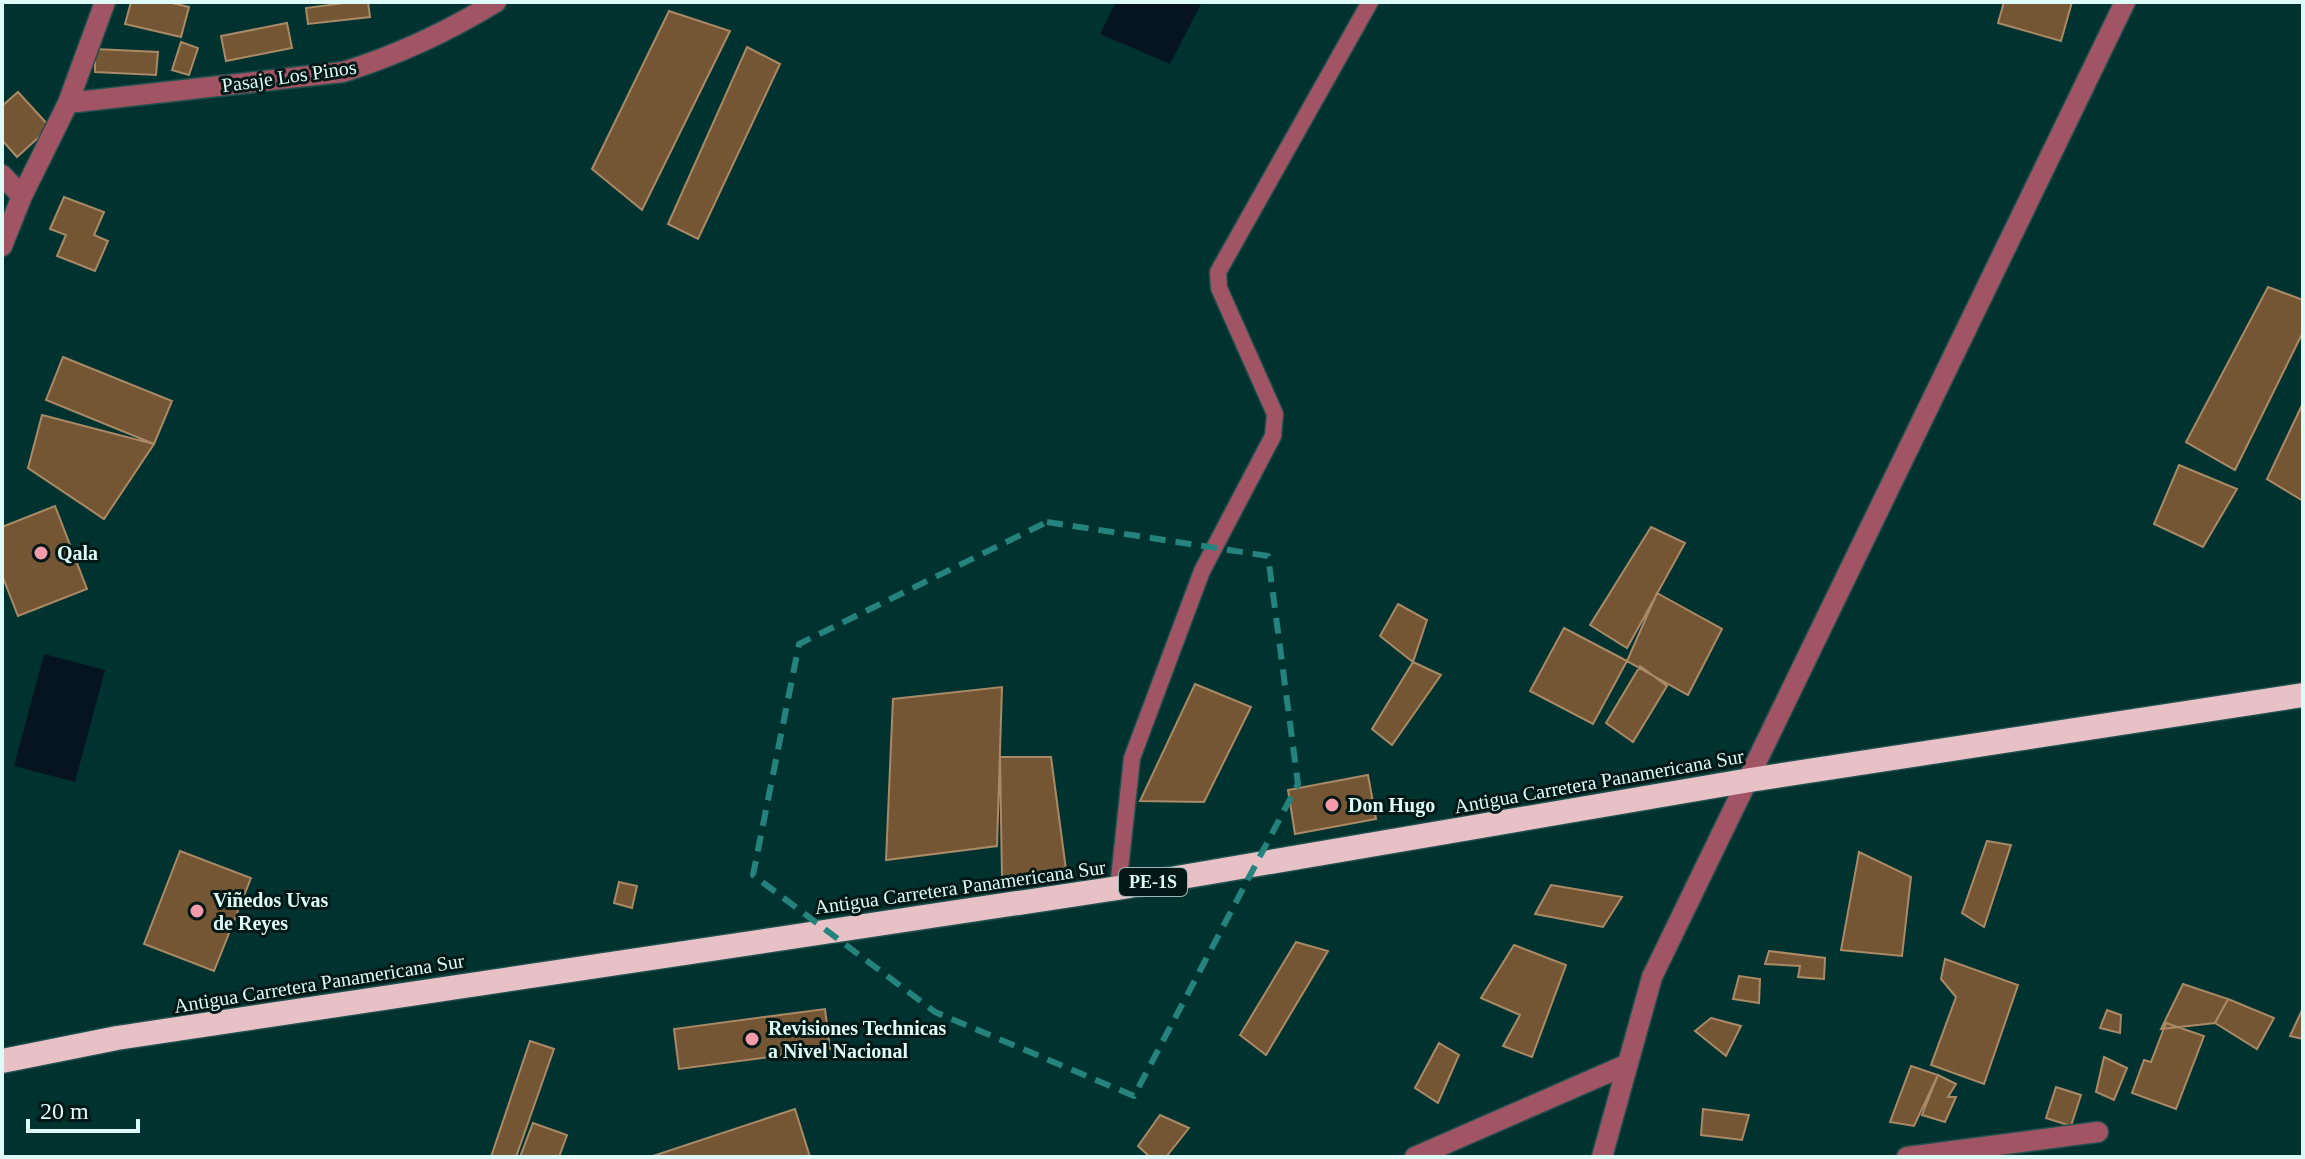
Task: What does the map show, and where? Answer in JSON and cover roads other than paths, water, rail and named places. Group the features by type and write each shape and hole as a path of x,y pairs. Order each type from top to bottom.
{"highway":[{"name":"Antigua Carretera Panamericana Sur","path":"2,1061 117,1038 1118,888 1750,780 2303,695"}],"street":[{"path":"2,246 22,196 68,103 105,2"},
{"name":"Pasaje Los Pinos","path":"68,103 343,72 382,60 448,32 496,2"},
{"path":"1602,1157 1652,977 2125,2"},
{"path":"2,175 22,196"},
{"path":"1415,1157 1628,1064"},
{"path":"1907,1157 2098,1132"}],"lane":[{"path":"1118,888 1132,758 1202,571 1273,436 1275,414 1219,288 1218,272 1370,2"}],"water":[{"path":"1116,2 1202,2 1170,64 1100,34"},
{"path":"44,654 105,670 75,782 14,766"}],"place":[{"name":"Qala","path":"41,553"},
{"name":"Don Hugo","path":"1332,805"},
{"name":"Viñedos Uvas de Reyes","path":"197,911"},
{"name":"Revisiones Technicas a Nivel Nacional","path":"752,1039"}]}
